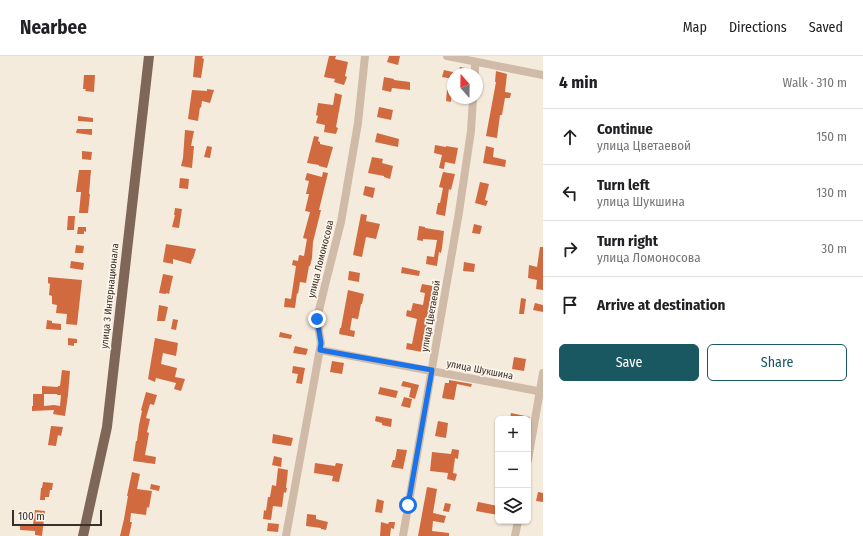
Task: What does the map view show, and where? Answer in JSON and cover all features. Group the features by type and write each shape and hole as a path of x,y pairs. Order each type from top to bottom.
{"main road":[{"name":"улица 3 Интернационала","path":"83,536 107,426 148,56"}],"street":[{"name":"улица Ломоносова","path":"286,536 321,343 317,319 341,222 358,123 365,56"},
{"path":"447,56 543,75"},
{"path":"475,62 475,68"},
{"name":"улица Цветаевой","path":"403,536 459,212 472,104"},
{"name":"улица Шукшина","path":"320,350 541,391"},
{"path":"530,452 543,373"},
{"path":"515,536 517,524"}],"building":[{"path":"195,56 203,56 202,58 204,59 201,78 193,77"},
{"path":"329,56 336,56 335,59 348,62 345,76 347,77 344,85 334,82 335,79 324,77"},
{"path":"389,56 400,56 398,65 387,62"},
{"path":"444,70 447,71 447,78 442,77"},
{"path":"496,71 507,74 505,92 511,93 510,98 505,98 502,115 500,115 497,138 486,136 496,82"},
{"path":"84,75 95,75 94,92 85,91 86,89 83,89"},
{"path":"384,77 410,82 410,90 392,88 391,92 382,90"},
{"path":"207,89 214,90 210,103 202,101 198,121 188,119 192,90 207,91"},
{"path":"335,93 342,95 336,134 324,132 325,125 316,123 318,116 316,115 318,103 333,105"},
{"path":"379,107 393,110 391,120 377,117"},
{"path":"78,116 93,118 93,122 78,121"},
{"path":"77,129 92,129 92,135 76,133"},
{"path":"185,130 194,131 191,146 194,146 192,168 181,166"},
{"path":"377,133 399,139 398,147 375,142"},
{"path":"314,136 319,137 318,141 320,144 333,147 327,168 307,163"},
{"path":"435,145 458,148 455,164 445,162 444,169 439,168 442,155 434,153"},
{"path":"207,146 212,147 210,158 204,157"},
{"path":"486,146 494,148 493,157 506,160 505,167 483,163"},
{"path":"82,151 92,152 91,160 82,159"},
{"path":"372,157 383,159 382,163 393,166 390,179 384,176 368,173"},
{"path":"79,170 91,170 88,213 79,213 81,192 76,192"},
{"path":"323,172 328,173 319,210 321,210 313,242 312,258 306,283 300,282 295,308 284,307 285,298 291,299 296,266 292,265 293,260 298,261 299,255 304,256 307,239 303,238 310,212 305,211 309,194 306,194 309,181 305,180 307,173 322,177"},
{"path":"443,172 455,174 451,190 449,189 445,216 436,214 443,188 439,187"},
{"path":"180,178 189,179 188,189 179,188"},
{"path":"480,182 489,184 485,200 488,201 486,206 475,203"},
{"path":"365,186 375,188 373,198 363,195"},
{"path":"175,208 182,209 179,228 172,227"},
{"path":"361,214 367,215 366,221 380,224 376,239 366,237 362,257 353,255"},
{"path":"68,216 75,216 74,230 67,230"},
{"path":"474,224 482,226 480,234 472,233"},
{"path":"419,226 444,231 441,253 439,252 437,266 426,264 427,256 434,257 437,240 417,240"},
{"path":"78,227 86,227 86,232 84,231 84,234 77,234"},
{"path":"166,244 196,249 191,264 173,259 173,264 163,262"},
{"path":"76,245 84,246 83,253 75,253"},
{"path":"540,247 543,247 543,290 536,289 537,280 528,278 529,265 537,267"},
{"path":"71,261 84,263 83,270 70,268"},
{"path":"464,262 475,264 474,272 463,271"},
{"path":"402,267 420,271 419,276 401,273"},
{"path":"349,271 360,273 359,282 348,280"},
{"path":"163,274 173,276 169,294 159,293"},
{"path":"48,277 82,280 77,325 66,324 67,314 56,313 57,305 52,304 52,296 49,295 50,284 48,283"},
{"path":"422,284 433,286 422,352 406,349 407,343 412,344 417,319 406,316 407,310 411,311 413,303 423,305 425,293 420,292"},
{"path":"348,290 364,294 358,319 352,318 350,330 355,331 354,337 339,334"},
{"path":"521,298 526,299 524,314 519,314"},
{"path":"535,303 543,305 543,312 533,310"},
{"path":"159,305 168,307 165,321 157,321"},
{"path":"173,319 178,320 176,330 171,329"},
{"path":"47,320 52,321 52,323 61,324 61,330 46,329"},
{"path":"280,332 292,335 291,339 279,337"},
{"path":"68,338 77,339 77,343 74,343 74,346 68,345"},
{"path":"155,338 178,343 176,356 163,353 161,364 177,368 175,377 185,379 181,391 174,389 176,383 156,378 155,382 148,379"},
{"path":"295,346 308,349 306,355 293,353"},
{"path":"514,357 526,359 524,371 512,369"},
{"path":"332,361 344,363 342,374 330,372"},
{"path":"293,366 305,368 302,384 296,383 298,374 292,373"},
{"path":"62,370 70,371 65,416 53,414 54,410 32,411 33,394 42,394 42,386 60,386","holes":["44,394 61,395 60,406 44,406"]},
{"path":"449,380 472,384 471,387 457,384 454,400 442,398 445,383 449,383"},
{"path":"403,381 419,385 415,399 409,397 411,388 401,386"},
{"path":"380,387 398,391 396,398 378,394"},
{"path":"146,392 157,395 154,405 150,404 146,418 150,419 145,455 156,457 155,464 133,461 141,410"},
{"path":"404,397 412,399 410,408 401,406"},
{"path":"511,413 525,416 510,416"},
{"path":"376,416 392,419 391,427 382,425 382,423 375,421"},
{"path":"438,421 448,423 446,438 435,436"},
{"path":"51,426 63,427 61,436 58,435 56,446 48,445"},
{"path":"273,434 293,438 291,446 272,443"},
{"path":"397,449 407,450 403,469 391,467 393,460 395,460"},
{"path":"452,449 459,450 458,459 455,458 453,473 457,474 455,481 447,479 448,473 430,471 432,452 451,454"},
{"path":"274,456 282,458 281,467 272,465"},
{"path":"315,463 335,466 336,463 343,464 339,482 332,481 333,476 314,473"},
{"path":"278,468 288,470 287,488 286,493 284,492 282,507 273,506 271,520 263,519 264,510 266,511 272,485 276,486"},
{"path":"132,472 140,474 137,489 152,491 149,508 147,507 146,515 131,513 130,522 132,522 129,536 120,536 124,519"},
{"path":"43,482 53,483 52,490 50,490 49,497 45,497 45,500 40,500 41,488"},
{"path":"151,484 160,486 159,491 150,489"},
{"path":"427,487 437,489 433,513 446,516 444,523 433,521 432,531 449,533 449,536 418,536"},
{"path":"538,492 543,493 543,502 536,501"},
{"path":"377,499 384,501 382,513 375,512"},
{"path":"478,502 495,505 495,514 476,511"},
{"path":"445,503 451,504 449,512 443,511"},
{"path":"35,510 45,511 42,536 35,535 35,531 20,530 20,524 33,525"},
{"path":"307,514 316,515 316,519 328,522 326,530 306,526"},
{"path":"381,522 388,524 389,522 395,522 394,529 391,528 390,536 380,536"},
{"path":"268,523 279,524 278,532 267,531"}],"route":[{"path":"317,319 321,343 320,350 432,370 408,505"}]}
